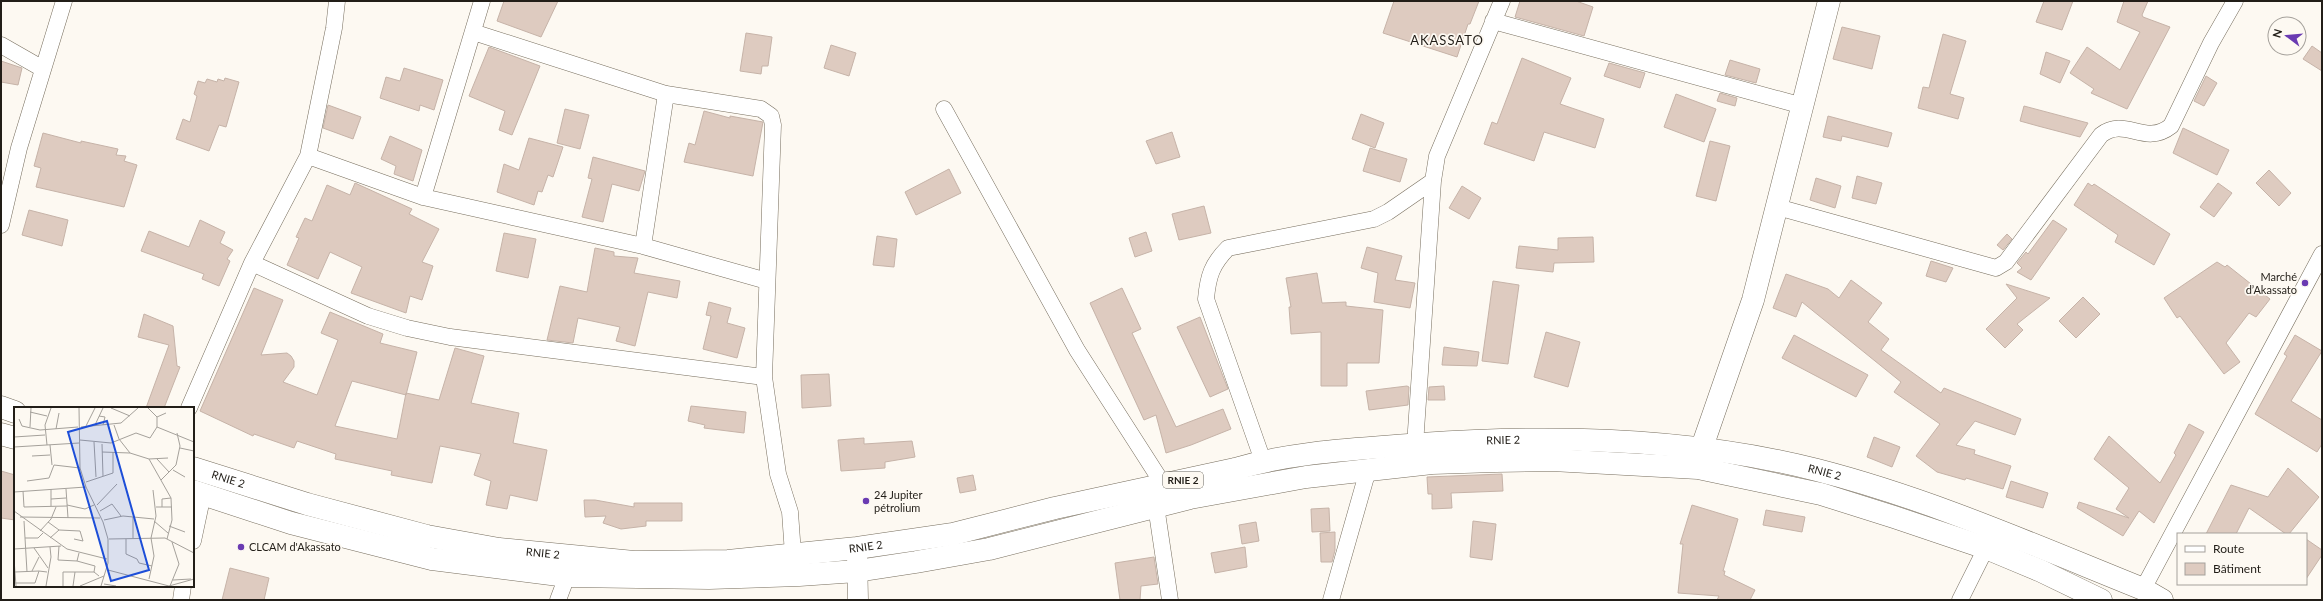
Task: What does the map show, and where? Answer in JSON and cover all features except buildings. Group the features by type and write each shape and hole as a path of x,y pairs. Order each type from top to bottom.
{"main road":[{"path":"1701,450 1745,328 1829,1"},
{"path":"1,407 14,412"},
{"path":"1,434 14,438"},
{"name":"RNIE 2","path":"194,468 307,504 404,530 499,549 634,562 728,561 857,548 954,534 1055,508 1263,460 1342,449 1493,439 1592,440 1701,450 1815,469 1888,491 2001,530 2143,589 2162,600"},
{"name":"RNIE 2","path":"198,492 291,523 432,559 567,576 709,578 799,576 857,571 989,549 1156,506 1248,486 1368,470 1432,463 1545,460 1698,468 1821,494 1986,548 2041,571 2101,600"}],"street":[{"path":"1,225 5,185 64,1"},
{"path":"189,407 252,263 308,156 334,28 337,1"},
{"path":"423,197 482,1"},
{"path":"1415,444 1432,181 1437,156 1444,134 1502,1"},
{"path":"1777,207 1996,268 2006,262 2101,135 2110,128 2122,128 2150,135 2162,133 2171,126 2211,43 2236,1"},
{"path":"1493,21 1803,106"},
{"path":"473,32 666,94 761,108 771,116 773,125 764,378 778,474 790,512 792,554"},
{"path":"1,45 43,69"},
{"path":"643,246 666,94"},
{"path":"944,109 1077,350 1163,484"},
{"path":"308,156 423,197 643,246 768,282"},
{"path":"1263,460 1206,299 1208,282 1215,261 1228,248 1374,219 1388,212 1432,181"},
{"path":"2143,589 2322,254"},
{"path":"252,263 368,316 407,328 450,337 764,378"},
{"path":"1331,600 1368,470"},
{"path":"194,532 198,492"},
{"path":"1156,506 1170,600"},
{"path":"857,548 858,600"},
{"path":"1960,600 1986,548"},
{"path":"558,600 567,576"},
{"path":"180,600 184,587"}],"place":[{"name":"Marché d’Akassato","path":"2305,283"},
{"name":"24 Jupiter pétrolium","path":"866,501"},
{"name":"CLCAM d'Akassato","path":"241,547"}],"district":[{"name":"AKASSATO","path":"1447,40"}]}
